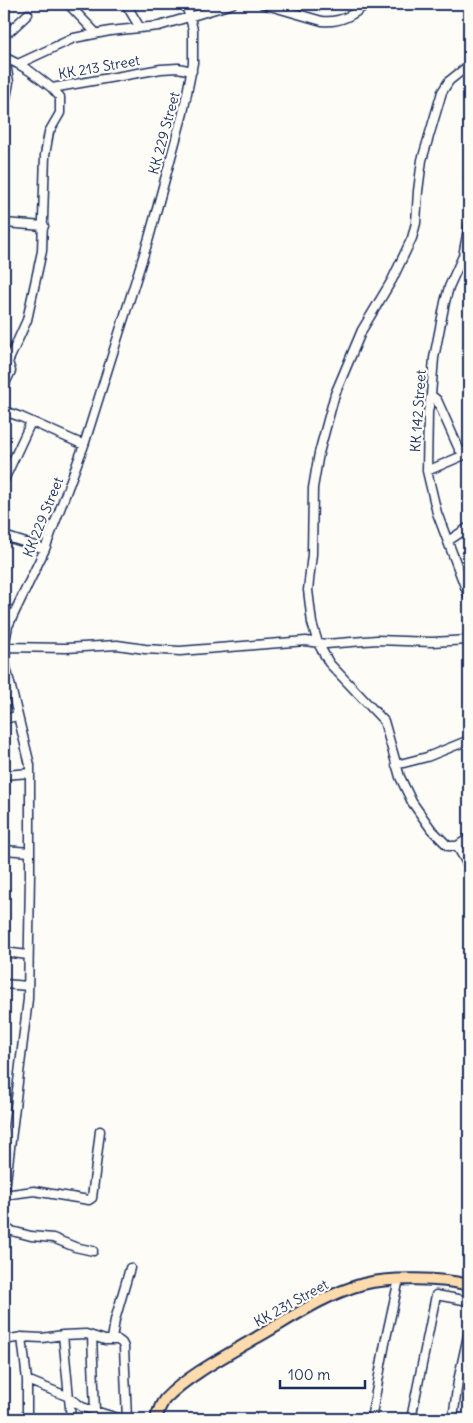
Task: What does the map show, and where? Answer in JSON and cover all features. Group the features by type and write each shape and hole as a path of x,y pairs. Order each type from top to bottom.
{"main road":[{"name":"KK 231 Street","path":"156,1419 161,1404 188,1380 323,1299 365,1284 399,1280 425,1280 469,1285"}],"street":[{"path":"68,4 96,33"},
{"path":"126,4 140,28"},
{"name":"KK 229 Street","path":"4,1196 28,986 30,765 5,667 4,647 8,626 45,549 84,445 150,238 192,71 194,40 190,17 185,4"},
{"name":"KK 213 Street","path":"18,64 74,38 96,33 159,26 232,4"},
{"path":"263,4 331,22 340,20 366,4"},
{"path":"4,30 10,31 28,14"},
{"path":"4,57 10,82 4,109"},
{"name":"KK 213 Street","path":"4,57 30,71 52,88 161,68 178,68 192,71"},
{"path":"469,65 449,81 442,92 422,160 416,223 412,238 392,280 362,330 341,378 325,427 314,488 312,554 308,590 312,623 318,643 329,663 384,721 400,777 412,802 431,829 448,846 457,846 469,838"},
{"path":"4,386 11,371 8,362 27,320 42,251 45,154 50,127 60,113 60,97 52,88"},
{"path":"469,154 469,180"},
{"path":"4,223 44,226"},
{"name":"KK 142 Street","path":"469,224 462,256 444,302 434,358 428,412 427,471 432,498 469,597"},
{"path":"431,395 437,400 458,449 468,453"},
{"path":"4,411 84,445"},
{"path":"4,480 31,422"},
{"path":"427,471 468,453"},
{"path":"448,541 469,527"},
{"path":"4,536 45,549"},
{"path":"4,647 66,648 116,646 180,651 306,641 339,644 377,640 432,642 469,640"},
{"path":"4,719 17,716"},
{"path":"396,765 427,757 469,740"},
{"path":"4,775 30,772"},
{"path":"457,846 469,867"},
{"path":"4,850 30,852"},
{"path":"4,952 28,955"},
{"path":"4,984 28,986"},
{"path":"4,1196 34,1191 89,1200 92,1198 100,1131"},
{"path":"4,1229 32,1236 53,1238 75,1247 93,1251"},
{"path":"112,1340 115,1320 130,1268"},
{"path":"371,1419 399,1280"},
{"path":"411,1419 436,1295 469,1301"},
{"path":"453,1419 458,1381 469,1331"},
{"path":"4,1340 22,1337 42,1338 86,1334 122,1343 124,1347 127,1419"},
{"path":"64,1335 71,1419"},
{"path":"92,1336 95,1411"},
{"path":"22,1337 27,1380 27,1419"},
{"path":"27,1380 69,1397 82,1407 121,1419"}]}
